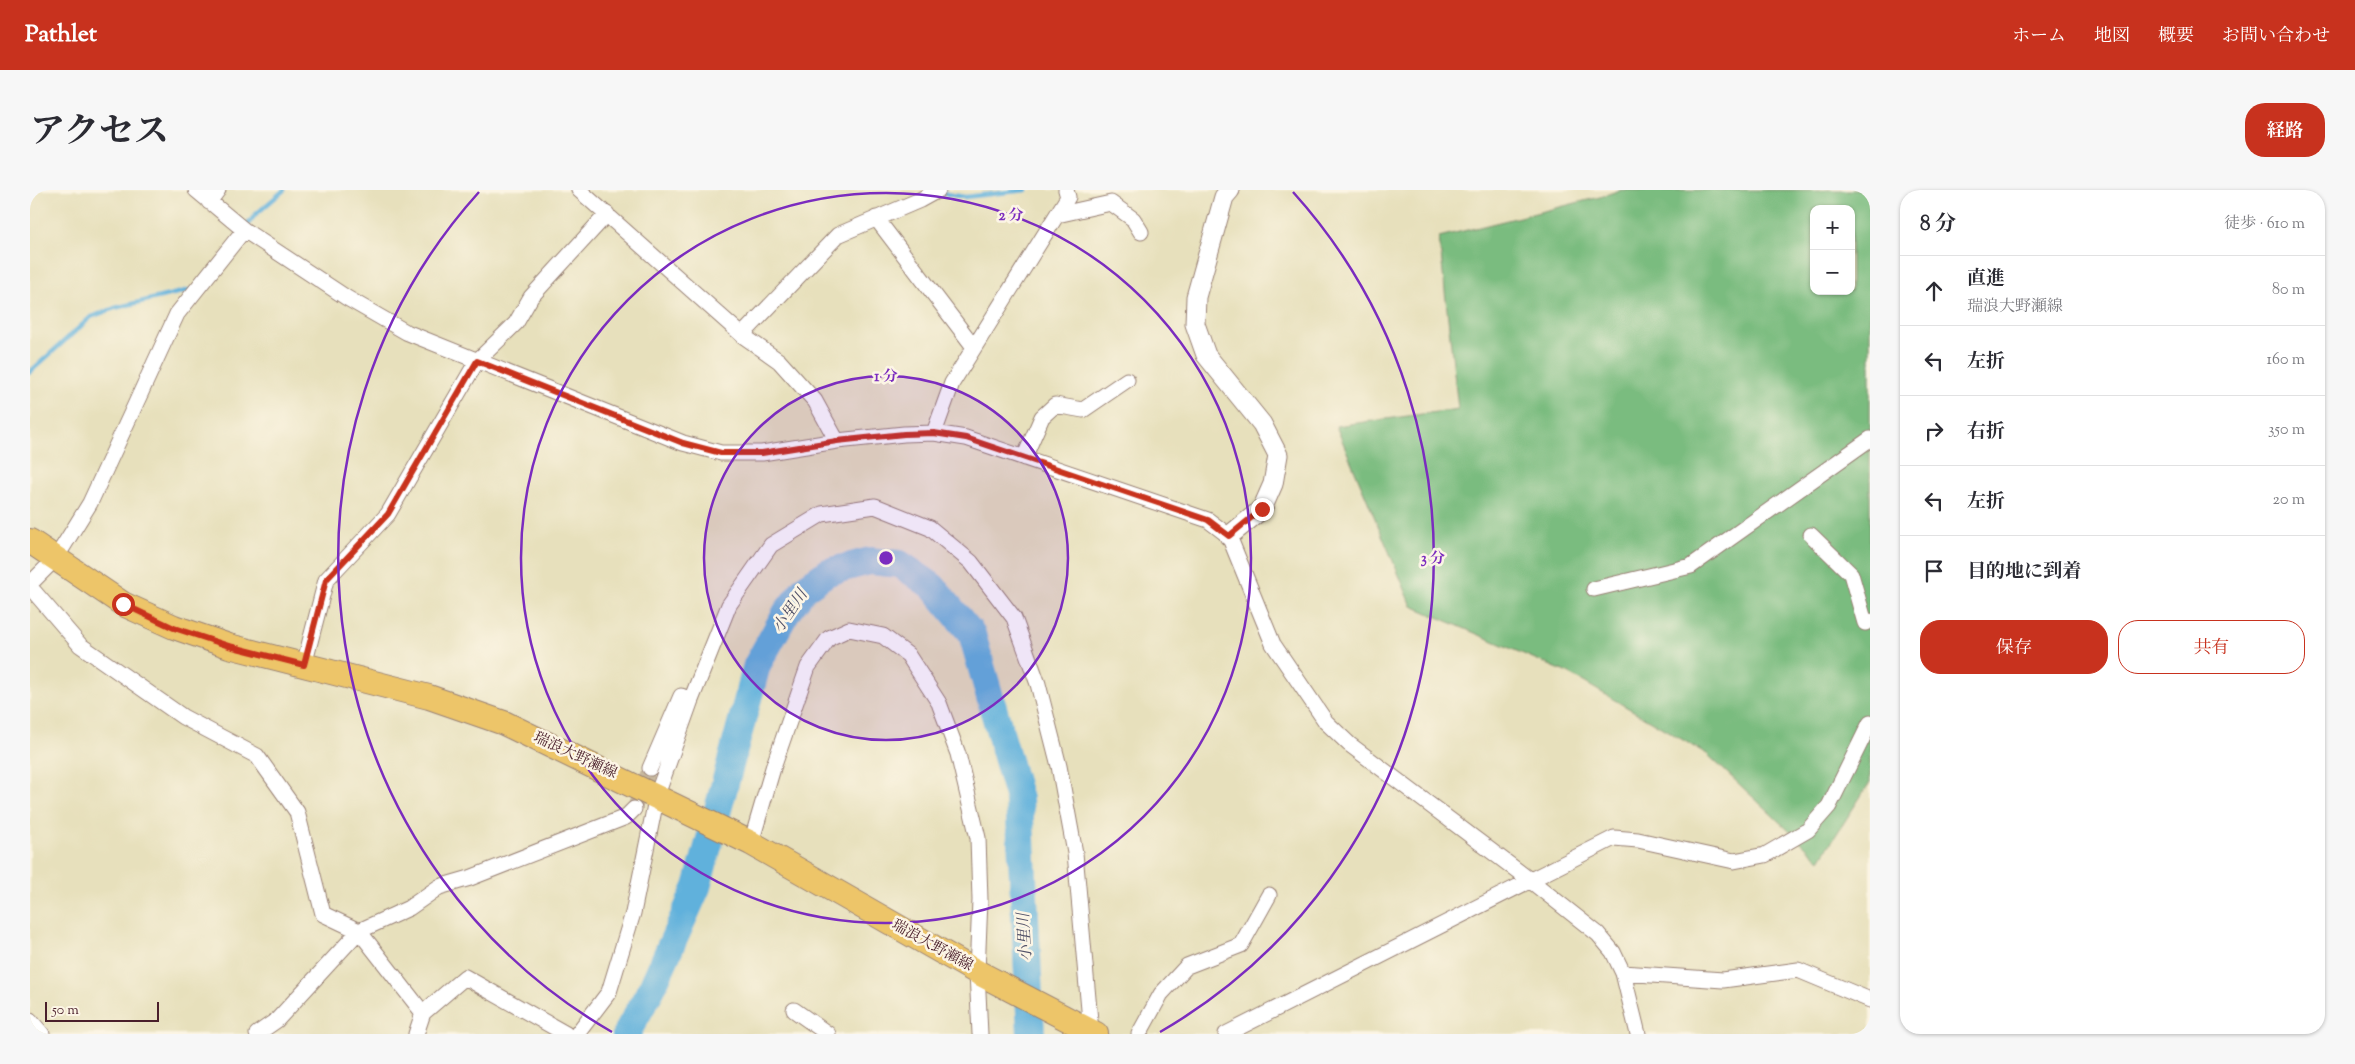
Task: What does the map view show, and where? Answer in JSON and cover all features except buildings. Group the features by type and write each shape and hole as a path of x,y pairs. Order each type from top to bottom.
{"main road":[{"name":"瑞浪大野瀬線","path":"30,541 123,604 174,628 229,646 429,697 504,723 742,838 982,974 1089,1031"}],"street":[{"path":"196,190 213,196 238,226 347,298 406,332 683,443 721,453 762,453 837,441 934,433 966,438 1208,520 1229,536 1273,644 1326,722 1349,744 1598,934 1612,952 1623,973 1638,1034"},
{"path":"579,190 742,335 779,361 815,401 837,441"},
{"path":"742,335 838,235 920,200 938,190"},
{"path":"1229,536 1262,509 1273,484 1278,455 1262,424 1206,355 1195,324 1196,298 1224,197 1230,190"},
{"path":"934,433 952,384 1057,215 1067,194"},
{"path":"1057,215 1111,203 1133,219 1141,232"},
{"path":"304,665 326,580 388,514 477,361 516,323 531,297 607,214"},
{"path":"876,218 974,347"},
{"path":"238,226 220,260 172,323 90,503 56,558 30,586 80,644 183,717 257,756 296,812 322,914 359,931 423,1012"},
{"path":"1024,458 1042,417 1055,405 1083,410 1127,380"},
{"path":"1594,589 1691,566 1870,439"},
{"path":"577,1034 609,992 633,913 662,798 691,700 730,605 771,545 822,514 875,506 930,528 937,533 971,562 1014,618 1038,684 1058,766 1075,853 1089,1031"},
{"path":"1811,535 1851,574 1865,623 1870,621"},
{"path":"742,838 773,768 808,667 829,638 849,629 883,636 908,655 939,703 958,754 978,838 982,974 980,1034"},
{"path":"650,768 680,696 691,700"},
{"path":"1226,1034 1614,838 1638,840 1734,861 1765,856 1808,830 1829,806 1870,723"},
{"path":"257,1034 278,1020 359,931 409,908 439,887 470,878 626,817 634,809"},
{"path":"1139,1034 1161,994 1187,966 1241,945 1269,895"},
{"path":"1623,973 1723,980 1798,970 1870,1000"},
{"path":"416,1034 423,1012 465,977 566,1034"},
{"path":"794,1010 828,1034"},
{"path":"30,1020 42,1034"}],"green space":[{"path":"1620,190 1870,190 1870,782 1820,860 1707,754 1570,674 1412,606 1336,426 1458,409 1439,237 1600,197"}],"waterway":[{"path":"246,227 255,215 284,190"},
{"path":"940,193 965,197 1026,190"},
{"path":"30,372 91,317 115,308 190,290"},
{"name":"小里川","path":"626,1034 652,988 697,887 757,665 786,613 805,588 828,572 870,561 900,564 932,586 972,634 1019,799 1031,1034"}],"tunnel":[{"path":"634,809 650,768"}],"route":[{"path":"123,604 174,628 229,646 304,665 326,580 388,514 477,361 683,443 721,453 762,453 837,441 934,433 966,438 1208,520 1229,536 1262,509"}]}
